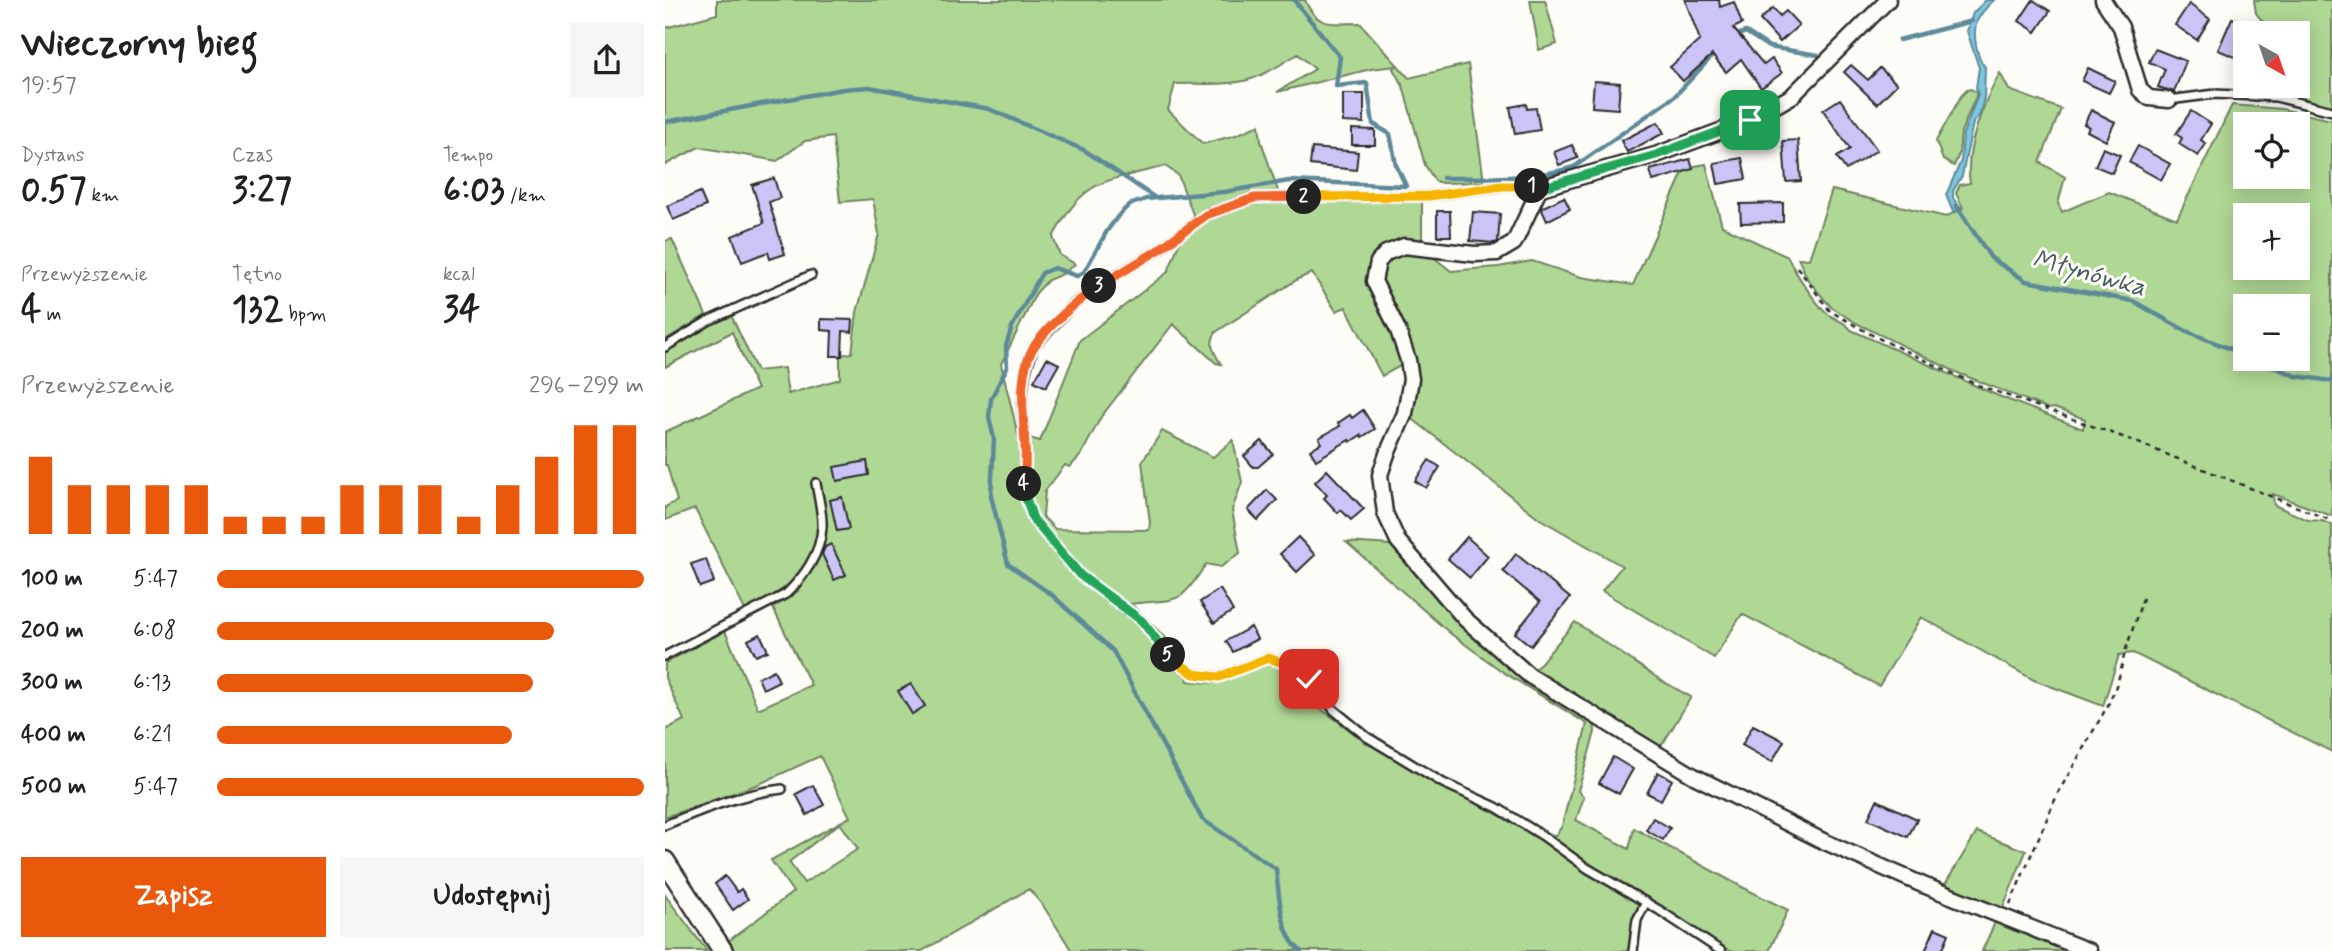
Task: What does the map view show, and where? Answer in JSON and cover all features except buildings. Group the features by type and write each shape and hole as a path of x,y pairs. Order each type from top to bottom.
{"street":[{"path":"1888,0 1792,96 1750,120 1656,155 1540,188 1514,243 1497,253 1475,254 1404,246 1386,253 1378,262 1374,281 1398,330 1411,379 1405,413 1380,475 1385,513 1398,541 1465,619 1530,676 1575,705 1694,776 1823,841 1923,885 2089,951"},
{"path":"2103,0 2121,27 2140,90 2149,98 2169,100"},
{"path":"665,861 723,951"}],"lane":[{"path":"2169,100 2215,94 2276,97 2332,111"},
{"path":"1540,188 1527,185 1502,186 1429,196 1254,198 1206,215 1157,251 1074,304 1034,346 1025,374 1022,404 1024,492 1033,519 1080,575 1142,621 1173,660 1183,667 1194,674 1219,677 1268,658 1290,665 1309,679 1334,710 1367,737 1443,783 1520,821 1587,868 1646,902 1721,951"},
{"path":"665,347 708,321 811,275"},
{"path":"665,656 786,594 801,580 815,555 823,528 816,483"},
{"path":"665,825 709,806 750,793 782,789"},
{"path":"1633,951 1637,920 1646,902"}],"path":[{"path":"1797,267 1830,311 1874,336 1975,384 2131,440 2332,521"},
{"path":"2005,917 2058,793 2108,705 2144,595"}],"green space":[{"path":"717,0 1305,0 1315,16 1321,20 1360,23 1409,78 1468,64 1484,182 1435,181 1425,165 1403,86 1393,69 1396,66 1371,69 1277,92 1315,69 1298,54 1248,80 1221,84 1175,84 1168,110 1203,144 1259,125 1261,141 1278,191 1247,194 1194,217 1178,175 1165,166 1108,181 1091,189 1074,204 1053,237 1060,255 1075,264 1063,274 1048,280 1036,293 1001,364 1018,435 1040,441 1080,340 1168,272 1180,241 1203,223 1224,212 1254,204 1355,199 1422,201 1422,248 1451,271 1532,261 1581,277 1633,285 1685,168 1706,164 1722,226 1788,257 1817,303 1828,314 1851,330 1996,395 2083,429 2085,419 2054,408 2049,409 1958,373 1856,323 1831,307 1808,280 1798,258 1809,259 1832,190 1946,217 1963,208 1956,193 1960,185 1970,183 1970,156 1977,126 2000,73 2009,90 2061,109 2040,162 2065,177 2058,204 2062,212 2109,192 2177,219 2232,105 2296,112 2233,112 2233,189 2310,189 2310,115 2332,120 2332,516 2273,494 2274,505 2308,520 2332,525 2332,752 2133,653 2119,655 2103,706 2034,680 1921,617 1879,686 1742,614 1714,658 1602,591 1622,566 1540,519 1410,417 1416,392 1416,371 1404,325 1392,339 1402,365 1382,376 1346,307 1336,311 1312,273 1298,279 1216,332 1212,345 1221,364 1216,363 1173,324 1101,417 1081,455 1070,467 1065,465 1045,491 1043,517 1055,529 1149,530 1142,462 1162,431 1213,457 1233,440 1242,482 1232,510 1240,553 1221,567 1206,564 1189,588 1176,598 1131,604 1181,653 1188,681 1213,683 1262,664 1281,666 1306,686 1305,697 1367,743 1515,824 1641,904 1632,919 1629,951 1072,951 1029,889 922,951 731,951 727,942 793,892 771,860 850,817 820,756 759,784 665,817 665,730 684,720 665,678 665,663 725,631 758,709 811,685 773,608 798,591 794,580 769,599 745,610 695,509 665,520 665,507 677,501 665,465 665,432 757,389 732,332 665,367 665,352 709,324 731,315 757,371 784,368 788,394 840,379 840,355 852,353 857,312 879,234 873,199 840,202 833,137 805,141 777,161 699,147 665,165 665,28 717,14","holes":["840,823 858,849 804,883 789,862"]},
{"path":"1530,0 1545,0 1557,44 1539,50"},
{"path":"2254,0 2332,0 2332,111 2280,98 2310,98 2310,21 2262,21 2256,13"},
{"path":"1971,89 1976,92 1976,96 1961,132 1959,154 1954,166 1943,160 1936,141 1961,96"},
{"path":"672,239 706,315 665,340 665,241"},
{"path":"1346,542 1391,545 1448,610 1494,655 1531,684 1594,721 1595,732 1578,791 1584,797 1576,820 1629,849 1634,828 1788,910 1769,951 1730,951 1614,880 1546,834 1556,835 1562,826 1587,724 1503,672 1451,634"},
{"path":"1575,622 1662,681 1691,697 1658,749 1533,672"},
{"path":"1977,832 2026,851 2002,910 1944,886"},
{"path":"665,895 707,951 665,951"},
{"path":"1996,920 2062,947 2060,951 1982,951"}],"water":[{"path":"1986,0 1994,0 1980,15 1975,31 1978,54 1985,67 1984,98 1980,114 1973,123 1962,176 1953,191 1953,198 1961,209 1953,212 1946,195 1961,161 1963,134 1978,95 1976,88 1979,68 1967,31 1973,13"}],"waterway":[{"path":"1294,0 1340,57 1336,86 1367,83 1373,124 1390,134 1396,165 1406,186 1289,181 1224,192 1146,199 1129,205 1107,231 1084,272 1077,276 1054,268 1042,273 1012,327 1006,346 1007,367 991,399 989,417 994,439 991,496 1008,564 1052,595 1113,651 1202,819 1276,869 1285,925 1294,944 1301,951"},
{"path":"1899,40 1972,21"},
{"path":"1734,36 1746,32 1769,47 1818,55"},
{"path":"1443,178 1526,176 1574,167 1675,96 1715,53"},
{"path":"665,122 843,89 869,87 989,109 1084,150 1154,197"},
{"name":"Młynówka","path":"1956,205 1991,258 2026,281 2133,301 2184,330 2233,350"},
{"name":"Młynówka","path":"2284,371 2296,376 2332,381"}],"route":[{"path":"1309,679 1290,665 1268,658 1219,677 1194,674 1173,660 1142,621 1080,575 1033,519 1024,492 1022,404 1025,374 1034,346 1074,304 1100,285 1157,251 1206,215 1231,205 1254,198 1429,196 1502,186 1527,185 1540,188 1656,155 1750,120"}]}
